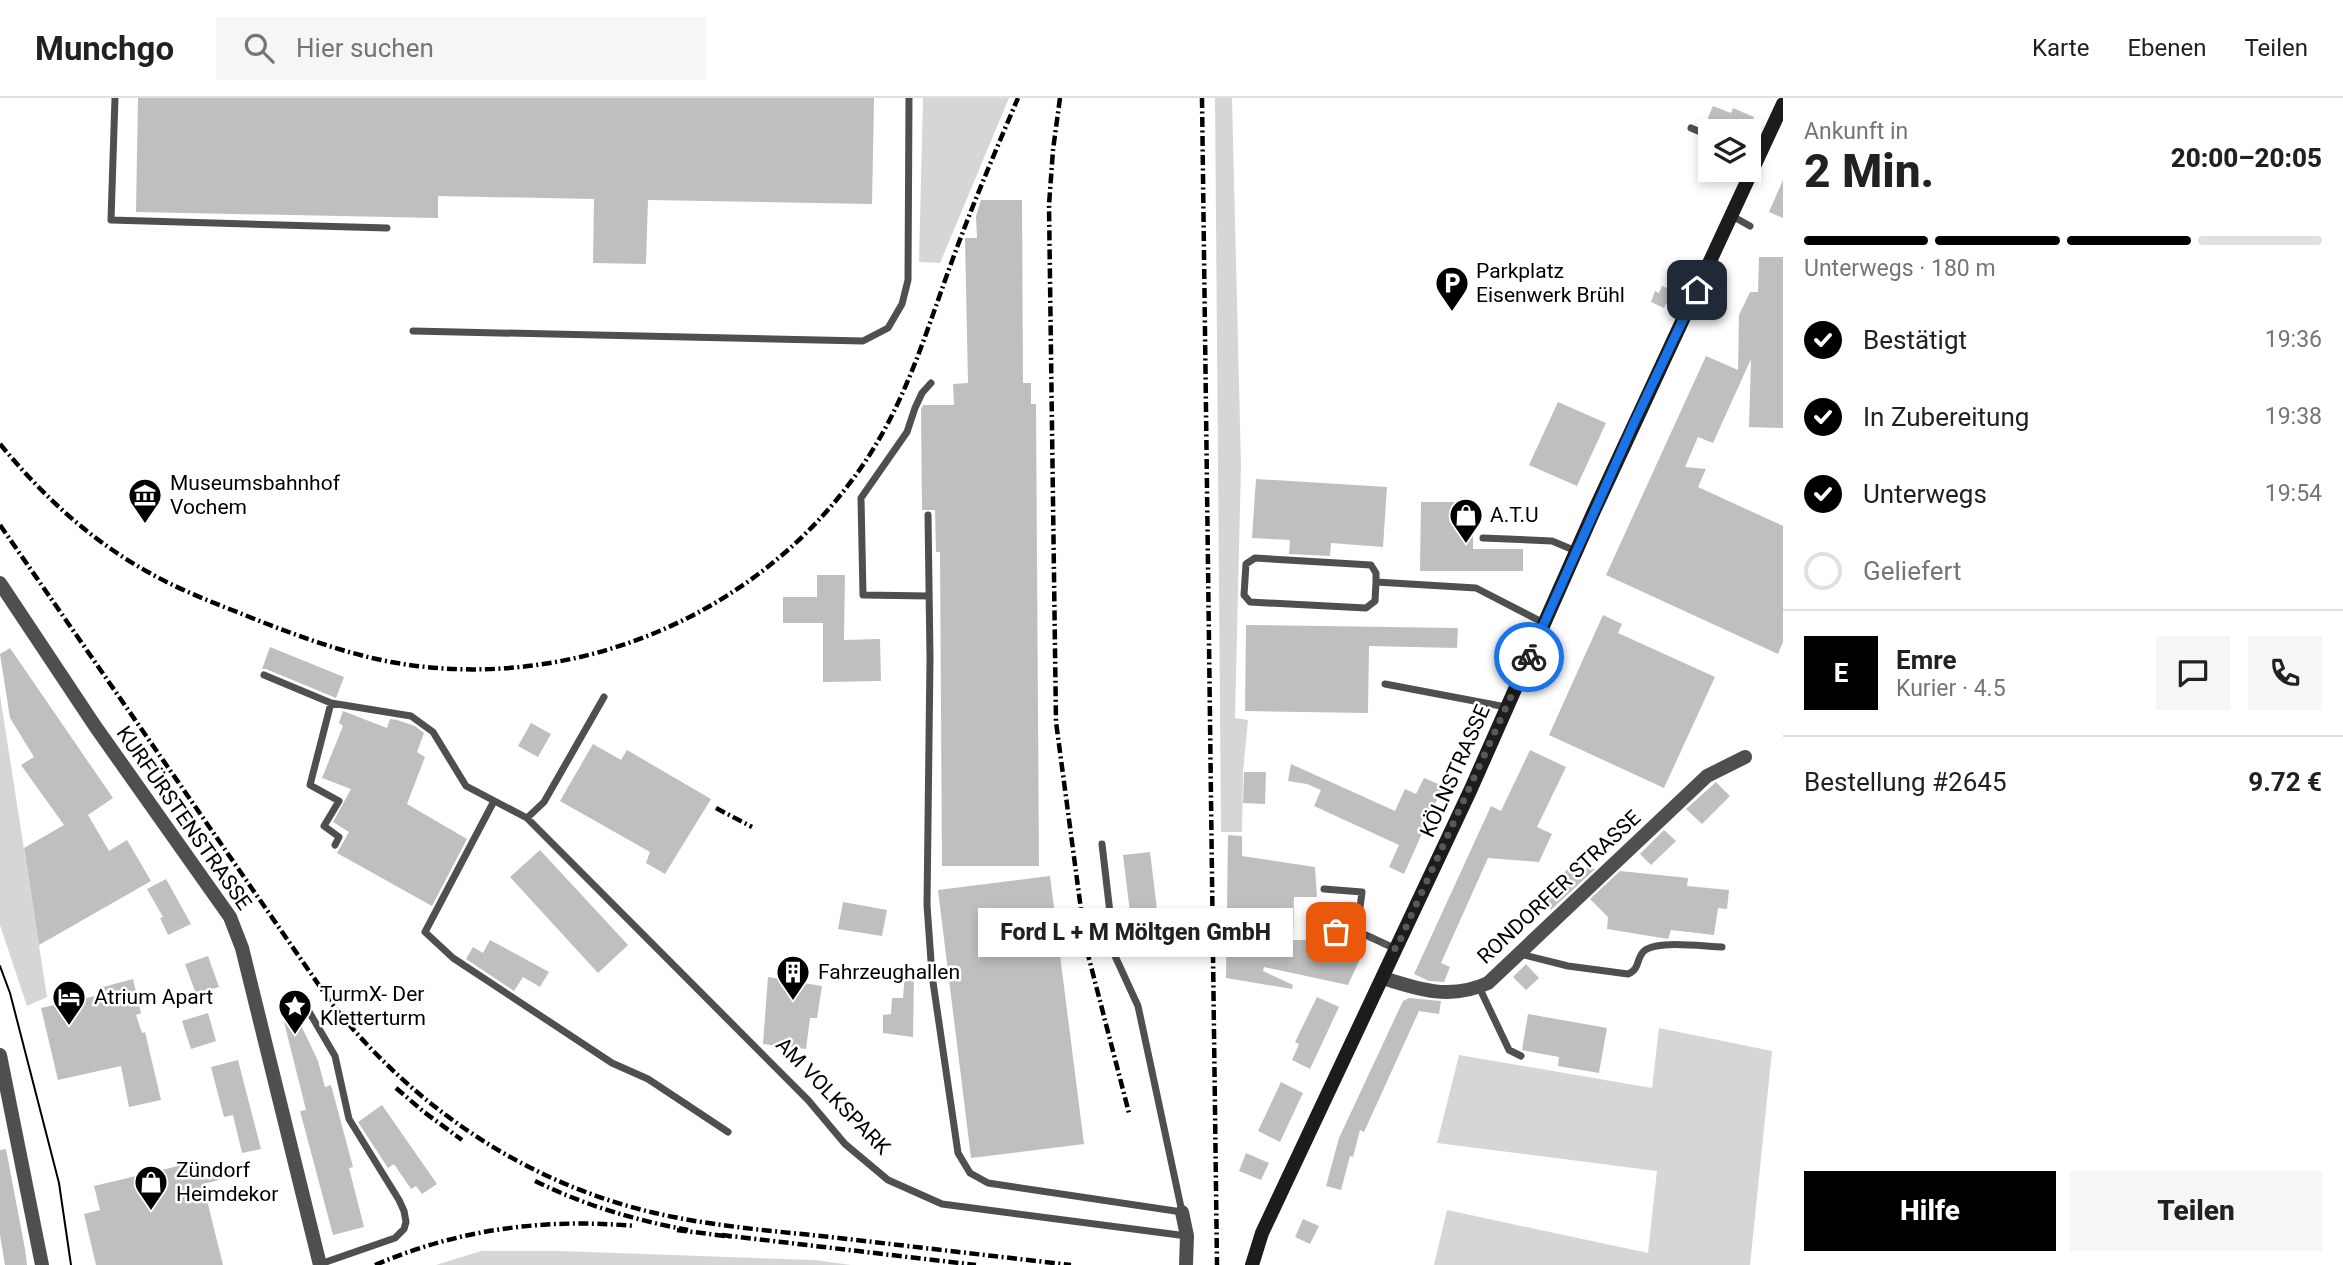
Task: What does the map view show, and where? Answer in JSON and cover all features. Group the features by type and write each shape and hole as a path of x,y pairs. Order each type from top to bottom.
{"main road":[{"name":"KÖLNSTRASSE","path":"1761,142 1783,104"},
{"name":"KÖLNSTRASSE","path":"1252,1265 1262,1233 1383,978 1576,551 1732,216 1744,182"}],"street":[{"name":"KURFÜRSTENSTRASSE","path":"0,583 95,726 230,917 242,948 318,1264"},
{"name":"RONDORFER STRASSE","path":"1383,978 1418,989 1456,993 1488,983 1707,776 1745,757"},
{"path":"0,1055 42,1265"},
{"path":"1182,1212 1186,1236 1186,1265"}],"lane":[{"path":"115,98 111,220 387,228"},
{"path":"413,331 863,341 888,328 902,304 908,280 909,98"},
{"path":"1691,128 1698,131"},
{"path":"1732,216 1750,226"},
{"path":"929,596 863,595 860,498 907,432 922,393 931,383"},
{"path":"928,515 928,905 932,975 958,1153 970,1173 988,1184 1182,1212 1138,1006 1115,956 1102,844"},
{"path":"1483,538 1552,541 1576,551"},
{"path":"1255,558 1371,565 1376,573 1376,582 1375,601 1366,608 1250,602 1244,595 1246,564 1255,558"},
{"path":"1376,582 1476,588 1544,623"},
{"name":"AM VOLKSPARK","path":"264,675 331,703 411,716 433,732 466,786 527,818 808,1100 845,1144 888,1180 943,1203 1186,1236"},
{"path":"1385,684 1506,708"},
{"path":"527,818 544,802 604,697"},
{"path":"331,703 310,785 339,801 324,826 339,837 335,845"},
{"path":"494,802 425,932 453,958 612,1063 648,1079 728,1132"},
{"path":"1324,889 1362,892 1357,931"},
{"path":"1314,933 1357,931 1396,949"},
{"path":"1519,954 1568,966 1628,974 1637,968 1642,954 1652,946 1722,947"},
{"path":"1479,988 1509,1051 1521,1056"},
{"path":"301,998 335,1056 349,1119 399,1200 406,1222 404,1229 395,1238 318,1264"},
{"path":"728,1019 734,1011"}],"shaded area":[{"path":"923,98 1009,98 940,263 919,262"},
{"path":"1215,98 1232,98 1241,465 1235,718 1248,720 1243,772 1242,832 1221,832"},
{"path":"0,695 47,997 27,1006 0,925"},
{"path":"1659,1028 1772,1051 1750,1265 1434,1265 1447,1210 1648,1253 1657,1171 1437,1143 1459,1055 1652,1088"},
{"path":"481,1251 559,1251 815,1260 851,1265 436,1265"}],"building":[{"path":"138,98 874,98 872,204 648,200 646,264 593,263 594,199 438,196 438,218 136,212"},
{"path":"1713,106 1731,113 1733,108 1754,117 1753,119 1707,119"},
{"path":"1783,180 1783,218 1769,212"},
{"path":"981,200 1022,200 1023,383 1031,383 1031,404 1036,404 1039,866 942,866 940,552 936,552 935,510 922,510 921,409 923,405 954,405 953,384 968,383 965,238 977,238 976,216"},
{"path":"1759,257 1783,257 1783,428 1749,427 1751,359 1713,443 1698,437 1685,467 1706,469 1698,487 1783,526 1783,642 1778,654 1606,575 1706,356 1738,370 1739,315 1750,292 1758,292"},
{"path":"1662,286 1674,291 1664,308 1651,302 1655,291 1659,293"},
{"path":"1558,402 1606,423 1577,486 1529,465"},
{"path":"1256,479 1387,487 1383,547 1331,543 1330,556 1289,554 1290,540 1252,538"},
{"path":"1421,502 1473,502 1473,549 1523,549 1523,571 1420,571"},
{"path":"817,575 845,575 844,640 880,639 881,681 823,682 823,623 783,623 783,597 817,597"},
{"path":"1603,615 1622,624 1618,633 1715,677 1664,788 1549,735"},
{"path":"1246,625 1458,628 1457,648 1369,646 1368,713 1245,711"},
{"path":"270,647 344,677 336,698 262,669"},
{"path":"10,648 113,798 88,815 109,851 127,840 151,881 39,945 24,848 64,825 21,765 34,757 10,718 0,654"},
{"path":"343,711 387,728 390,719 397,720 415,726 424,733 417,752 425,757 407,804 467,839 432,906 337,853 349,832 333,822 351,789 322,778 343,726 339,723"},
{"path":"531,723 551,734 538,757 518,746"},
{"path":"593,744 621,760 627,750 711,799 665,874 646,863 650,852 560,801"},
{"path":"1530,750 1566,767 1537,827 1552,834 1539,862 1488,858 1441,963 1450,967 1444,982 1429,981 1414,974 1491,806 1501,811"},
{"path":"1291,764 1395,811 1405,789 1416,794 1424,778 1443,786 1404,874 1389,867 1399,845 1314,806 1321,790 1307,784 1288,781"},
{"path":"1244,772 1266,772 1265,804 1243,803"},
{"path":"1716,782 1730,796 1702,824 1686,809"},
{"path":"1664,830 1676,841 1651,865 1640,854"},
{"path":"1228,835 1242,836 1242,856 1315,867 1317,897 1294,897 1293,940 1348,938 1366,946 1348,985 1264,967 1263,971 1293,985 1292,989 1226,978"},
{"path":"540,850 628,945 598,973 510,877"},
{"path":"1150,852 1159,926 1132,929 1123,855"},
{"path":"1571,866 1595,869 1551,910 1539,897"},
{"path":"1620,871 1688,878 1687,886 1729,890 1727,909 1718,908 1714,935 1671,930 1668,939 1607,929 1608,917 1590,899"},
{"path":"1050,876 1084,1144 971,1158 938,890"},
{"path":"166,879 191,924 168,935 160,918 163,917 147,889"},
{"path":"843,902 887,910 882,936 838,929"},
{"path":"490,940 549,972 540,987 523,977 514,991 466,959 473,947 483,953"},
{"path":"208,956 219,987 196,994 185,964"},
{"path":"1526,964 1539,978 1526,990 1513,977"},
{"path":"905,972 914,973 913,1037 883,1033 883,1015 891,1014 892,998 903,998"},
{"name":"Fahrzeughallen","path":"768,977 822,986 817,1018 810,1018 806,1049 763,1044"},
{"name":"Atrium Apart","path":"133,979 141,1013 136,1015 142,1033 145,1032 161,1100 129,1107 121,1066 58,1080 41,1008 104,994 103,987"},
{"path":"1317,997 1339,1007 1310,1069 1292,1060 1299,1044 1295,1042"},
{"path":"1409,998 1441,1001 1439,1014 1419,1011 1364,1132 1360,1130 1341,1190 1326,1186 1339,1138 1403,1001"},
{"path":"208,1013 216,1041 191,1049 182,1021"},
{"path":"1528,1014 1607,1028 1599,1073 1558,1066 1559,1057 1522,1050"},
{"path":"298,1019 318,1061 325,1087 331,1085 353,1167 349,1168 364,1227 333,1235 300,1111 306,1110 284,1022"},
{"path":"238,1060 261,1149 242,1153 233,1115 224,1117 211,1067"},
{"path":"1281,1082 1303,1093 1280,1142 1258,1131"},
{"path":"382,1105 437,1184 422,1194 416,1186 411,1189 394,1164 388,1168 358,1122"},
{"path":"6,1149 27,1265 5,1265 0,1235 0,1150"},
{"path":"1246,1153 1269,1163 1261,1180 1239,1171"},
{"name":"Zündorf Heimdekor","path":"191,1163 194,1174 228,1166 231,1177 203,1184 223,1265 96,1265 84,1214 100,1210 94,1186"},
{"path":"1303,1219 1319,1226 1310,1244 1295,1237"}],"tram line":[{"path":"0,966 10,993 59,1183 71,1265"}],"railway":[{"path":"0,444 68,515 106,546 127,559 202,598 340,649 391,662 455,669 518,667 581,657 642,638 700,611 754,577 803,536 846,488 865,461 882,434 909,379 968,220 1018,98"},
{"path":"1060,98 1049,205 1056,722 1086,947 1129,1113"},
{"path":"1202,98 1217,1265"},
{"path":"0,525 332,1004 399,1076 476,1136 517,1161 561,1182 607,1200 655,1213 746,1228 1071,1265"},
{"path":"716,808 752,827"},
{"path":"396,1088 462,1140"},
{"path":"535,1181 610,1211 688,1230"},
{"path":"375,1265 438,1243 502,1229 568,1224 635,1226"},
{"path":"677,1230 733,1237"},
{"path":"722,1235 976,1265"}],"way so far":[{"path":"1336,932 1357,931 1396,949 1529,657"}],"place":[{"name":"Parkplatz Eisenwerk Brühl","path":"1452,313"},
{"name":"Museumsbahnhof Vochem","path":"145,525"},
{"name":"A.T.U","path":"1466,545"},
{"name":"Ford L + M Möltgen GmbH","path":"1336,932"},
{"name":"Fahrzeughallen","path":"793,1002"},
{"name":"Atrium Apart","path":"69,1027"},
{"name":"TurmX- Der Kletterturm","path":"295,1036"},
{"name":"Zündorf Heimdekor","path":"151,1212"}],"route":[{"path":"1529,657 1697,290"}]}
